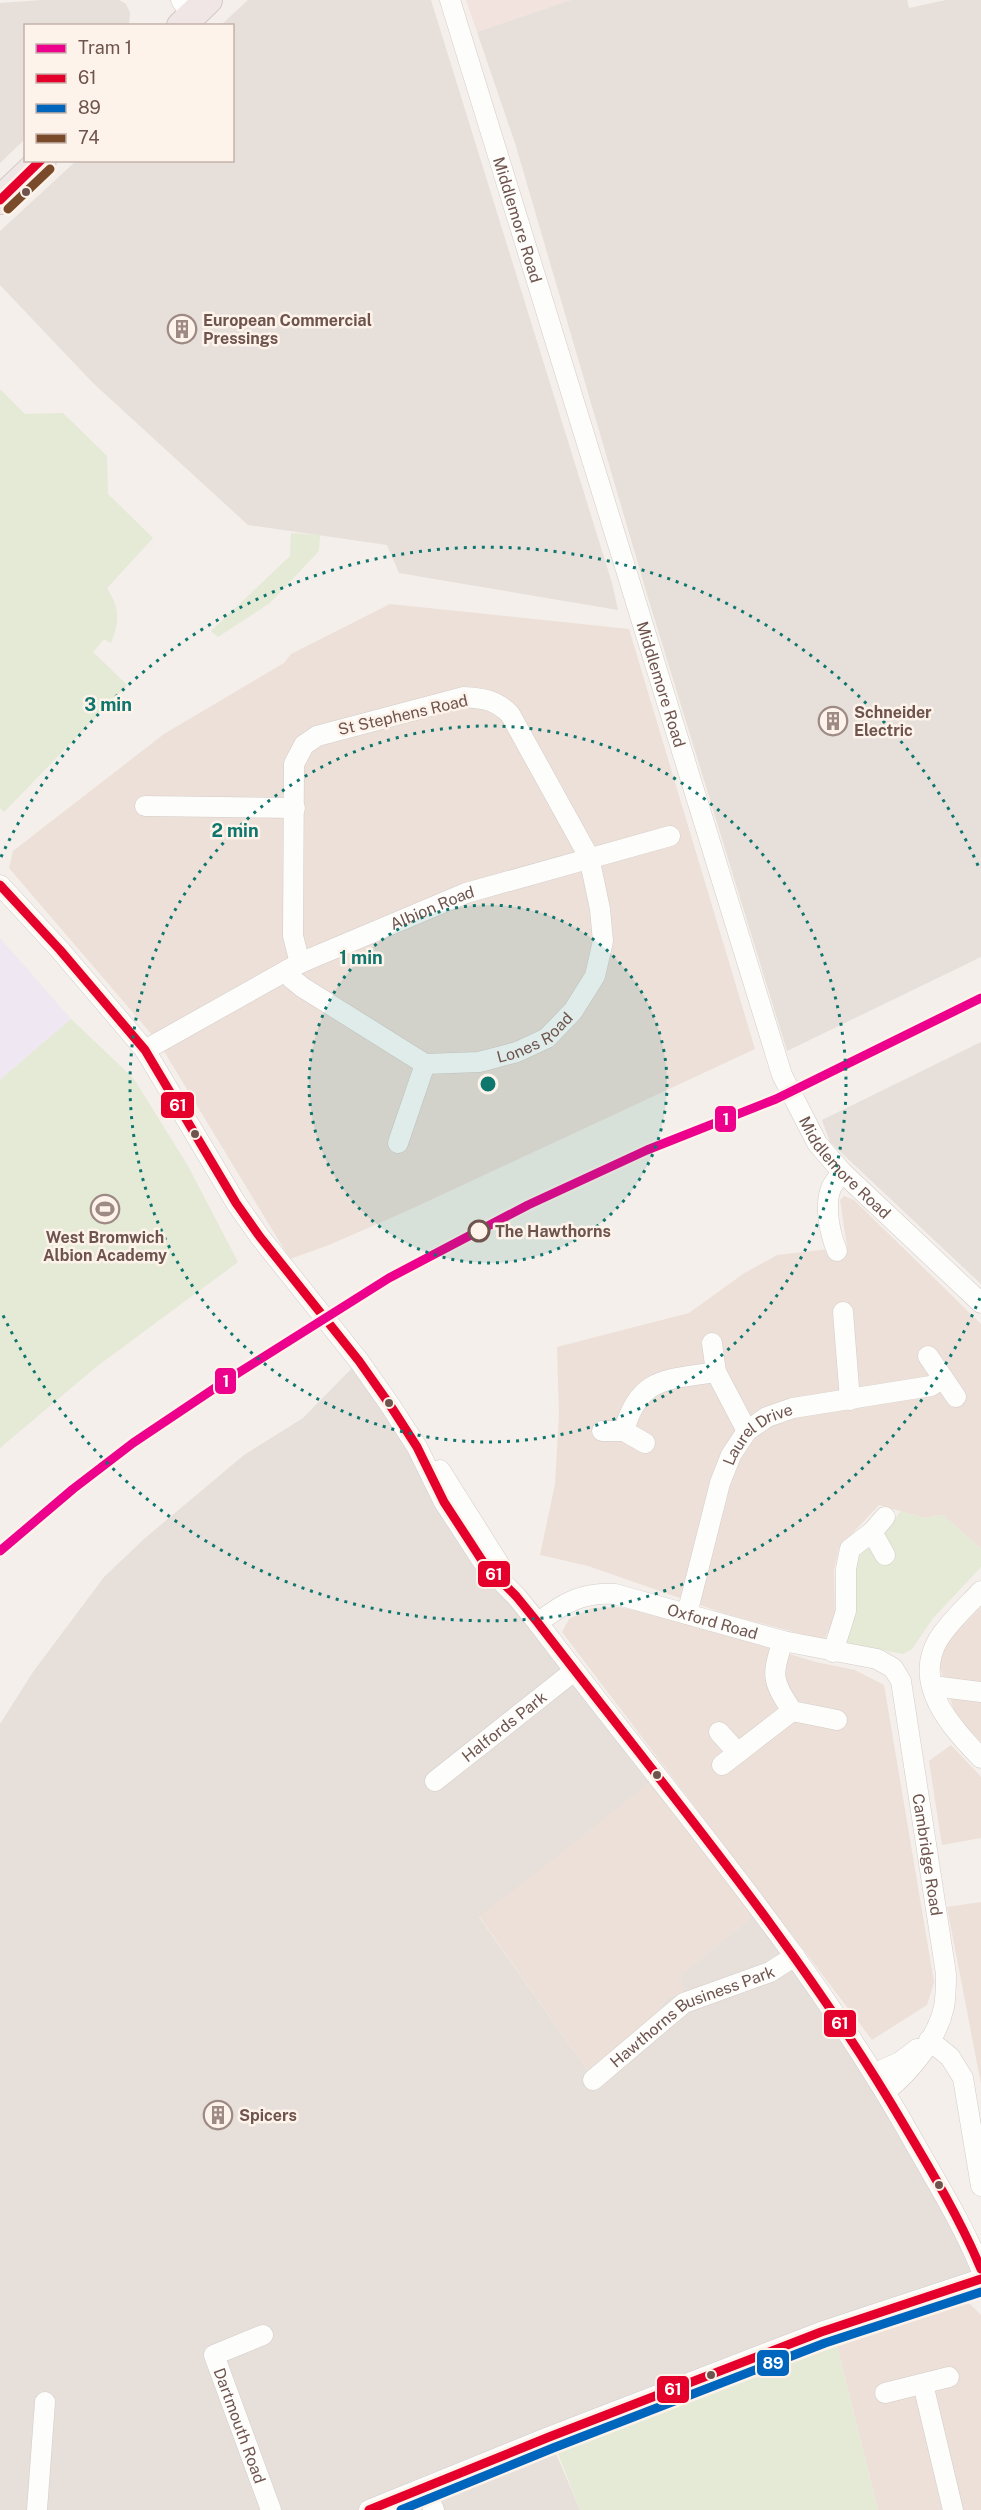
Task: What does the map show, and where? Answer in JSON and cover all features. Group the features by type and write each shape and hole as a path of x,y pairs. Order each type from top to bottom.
{"highway":[{"path":"0,200 40,162"}],"street":[{"name":"Middlemore Road","path":"450,0 777,1062 818,1143 842,1172 981,1303"},
{"name":"St Stephens Road","path":"294,966 294,764 304,745 317,736 464,697 485,699 499,704 510,714 589,857"},
{"path":"145,806 295,808"},
{"name":"Albion Road","path":"145,1050 294,966 466,893 670,836"},
{"name":"Lones Road","path":"425,1064 479,1062 517,1052 547,1038 573,1011 595,976 603,941 600,909 589,857"},
{"path":"0,885 60,950 145,1050 236,1203 260,1237 359,1361 417,1447 444,1502 485,1565 516,1596 538,1623 795,1956 886,2091 967,2236 981,2270"},
{"path":"294,966 291,978 302,987 425,1064 398,1143"},
{"path":"837,1251 832,1239 829,1199 832,1187 842,1172"},
{"path":"843,1311 850,1400"},
{"path":"712,1343 716,1372 747,1431"},
{"path":"928,1356 956,1397"},
{"path":"624,1431 629,1414 639,1396 651,1385 665,1380 716,1372"},
{"name":"Laurel Drive","path":"687,1614 720,1483 731,1455 747,1431 767,1418 793,1408 931,1386 943,1378"},
{"path":"602,1431 624,1431 645,1443"},
{"path":"833,1652 846,1611 846,1569 850,1549 878,1524 885,1555"},
{"path":"981,1591 936,1643 930,1665 937,1704 945,1718 981,1758"},
{"name":"Oxford Road","path":"538,1623 561,1605 596,1593 615,1594 783,1641 877,1659 892,1668"},
{"path":"783,1641 776,1661 774,1682 792,1711 837,1720"},
{"name":"Cambridge Road","path":"886,2091 914,2065 937,2027 944,2007 946,1974 901,1681 892,1668"},
{"name":"Halfords Park","path":"435,1781 574,1671"},
{"path":"933,1686 981,1692"},
{"path":"719,1732 729,1758 792,1711"},
{"name":"Hawthorns Business Park","path":"593,2080 684,2003 770,1972 795,1956"},
{"path":"929,2040 950,2057 963,2078 975,2188"},
{"name":"Cambridge Road","path":"875,2073 900,2062 929,2040"},
{"path":"369,2510 549,2436 821,2332 981,2279"},
{"name":"Dartmouth Road","path":"263,2335 214,2355 271,2510"},
{"path":"885,2393 949,2377"},
{"path":"923,2384 953,2510"},
{"path":"37,2510 45,2402"},
{"path":"424,2488 434,2510"}],"shaded area":[{"path":"42,0 119,0 126,4 130,13 129,24 24,24 24,140 0,163 0,3"},
{"path":"248,0 431,0 612,583 618,610 399,573 387,545 248,525 93,383 0,285 0,231 75,162 234,162 234,24 222,24"},
{"path":"466,0 571,0 477,32"},
{"path":"571,0 907,0 909,8 946,0 981,0 981,957 787,1051 646,591 515,143 477,32"},
{"path":"390,604 629,629 755,1049 409,1210 329,1245 290,1259 159,1043 9,868 13,851 164,734 284,663 291,654"},
{"path":"0,938 71,1019 0,1080"},
{"path":"981,1042 981,1284 830,1142 822,1120"},
{"path":"844,1196 854,1200 981,1324 981,1549 943,1515 924,1518 879,1505 839,1548 834,1570 835,1617 824,1640 726,1614 588,1566 540,1555 555,1484 559,1414 557,1347 689,1313 743,1274 777,1255 847,1247 840,1200"},
{"path":"359,1361 499,1572 657,1777 479,1917 587,2070 644,2027 667,1999 684,1991 681,1975 761,1910 801,1965 981,2269 549,2437 580,2510 0,2510 0,1724 33,1672 104,1577 144,1539 244,1455 303,1418"},
{"path":"619,1607 667,1617 816,1662 855,1670 884,1685 934,1982 927,2005 872,2040 562,1632 569,1619 592,1608"},
{"path":"981,1607 981,1742 956,1716 938,1662 946,1643"},
{"path":"951,1745 981,1777 981,1838 942,1845 929,1761"},
{"path":"657,1777 761,1910 681,1975 684,1991 667,1999 644,2027 587,2070 479,1916"},
{"path":"981,1902 981,2084 947,1907"},
{"path":"959,2303 970,2304 981,2315 981,2510 878,2510 837,2346"}],"green space":[{"path":"0,389 25,414 63,413 107,456 108,494 153,538 107,588 116,609 116,627 111,643 104,639 93,652 127,685 4,812 0,808"},
{"path":"291,533 320,535 319,551 270,603 218,637 211,631 290,556"},
{"name":"West Bromwich Albion Academy","path":"71,1019 134,1079 188,1166 238,1262 96,1367 0,1448 0,1080"},
{"path":"901,1511 924,1518 943,1515 981,1549 981,1567 933,1618 912,1649 903,1654 845,1643 856,1553 867,1547 880,1558 890,1552 884,1533"},
{"path":"837,2346 878,2510 580,2510 557,2451"}],"tram line":[{"name":"1","path":"0,1551 73,1489 133,1443 227,1380 389,1278 528,1205 647,1150 776,1099 981,998"}],"transit line":[{"name":"61","path":"0,200 39,162"},
{"name":"74","path":"8,209 50,169"},
{"name":"61","path":"0,885 60,950 145,1050 236,1203 260,1237 359,1361 390,1405 417,1447 444,1502 485,1565 516,1596 538,1623 729,1868 820,1994 925,2160 955,2214 981,2269"},
{"name":"61","path":"369,2510 549,2437 821,2332 981,2279"},
{"name":"89","path":"401,2510 553,2448 825,2343 981,2292"}],"place":[{"name":"European Commercial Pressings","path":"182,329"},
{"name":"Schneider Electric","path":"833,721"},
{"name":"West Bromwich Albion Academy","path":"105,1209"},
{"name":"The Hawthorns","path":"479,1231"},
{"name":"Spicers","path":"218,2115"}]}
